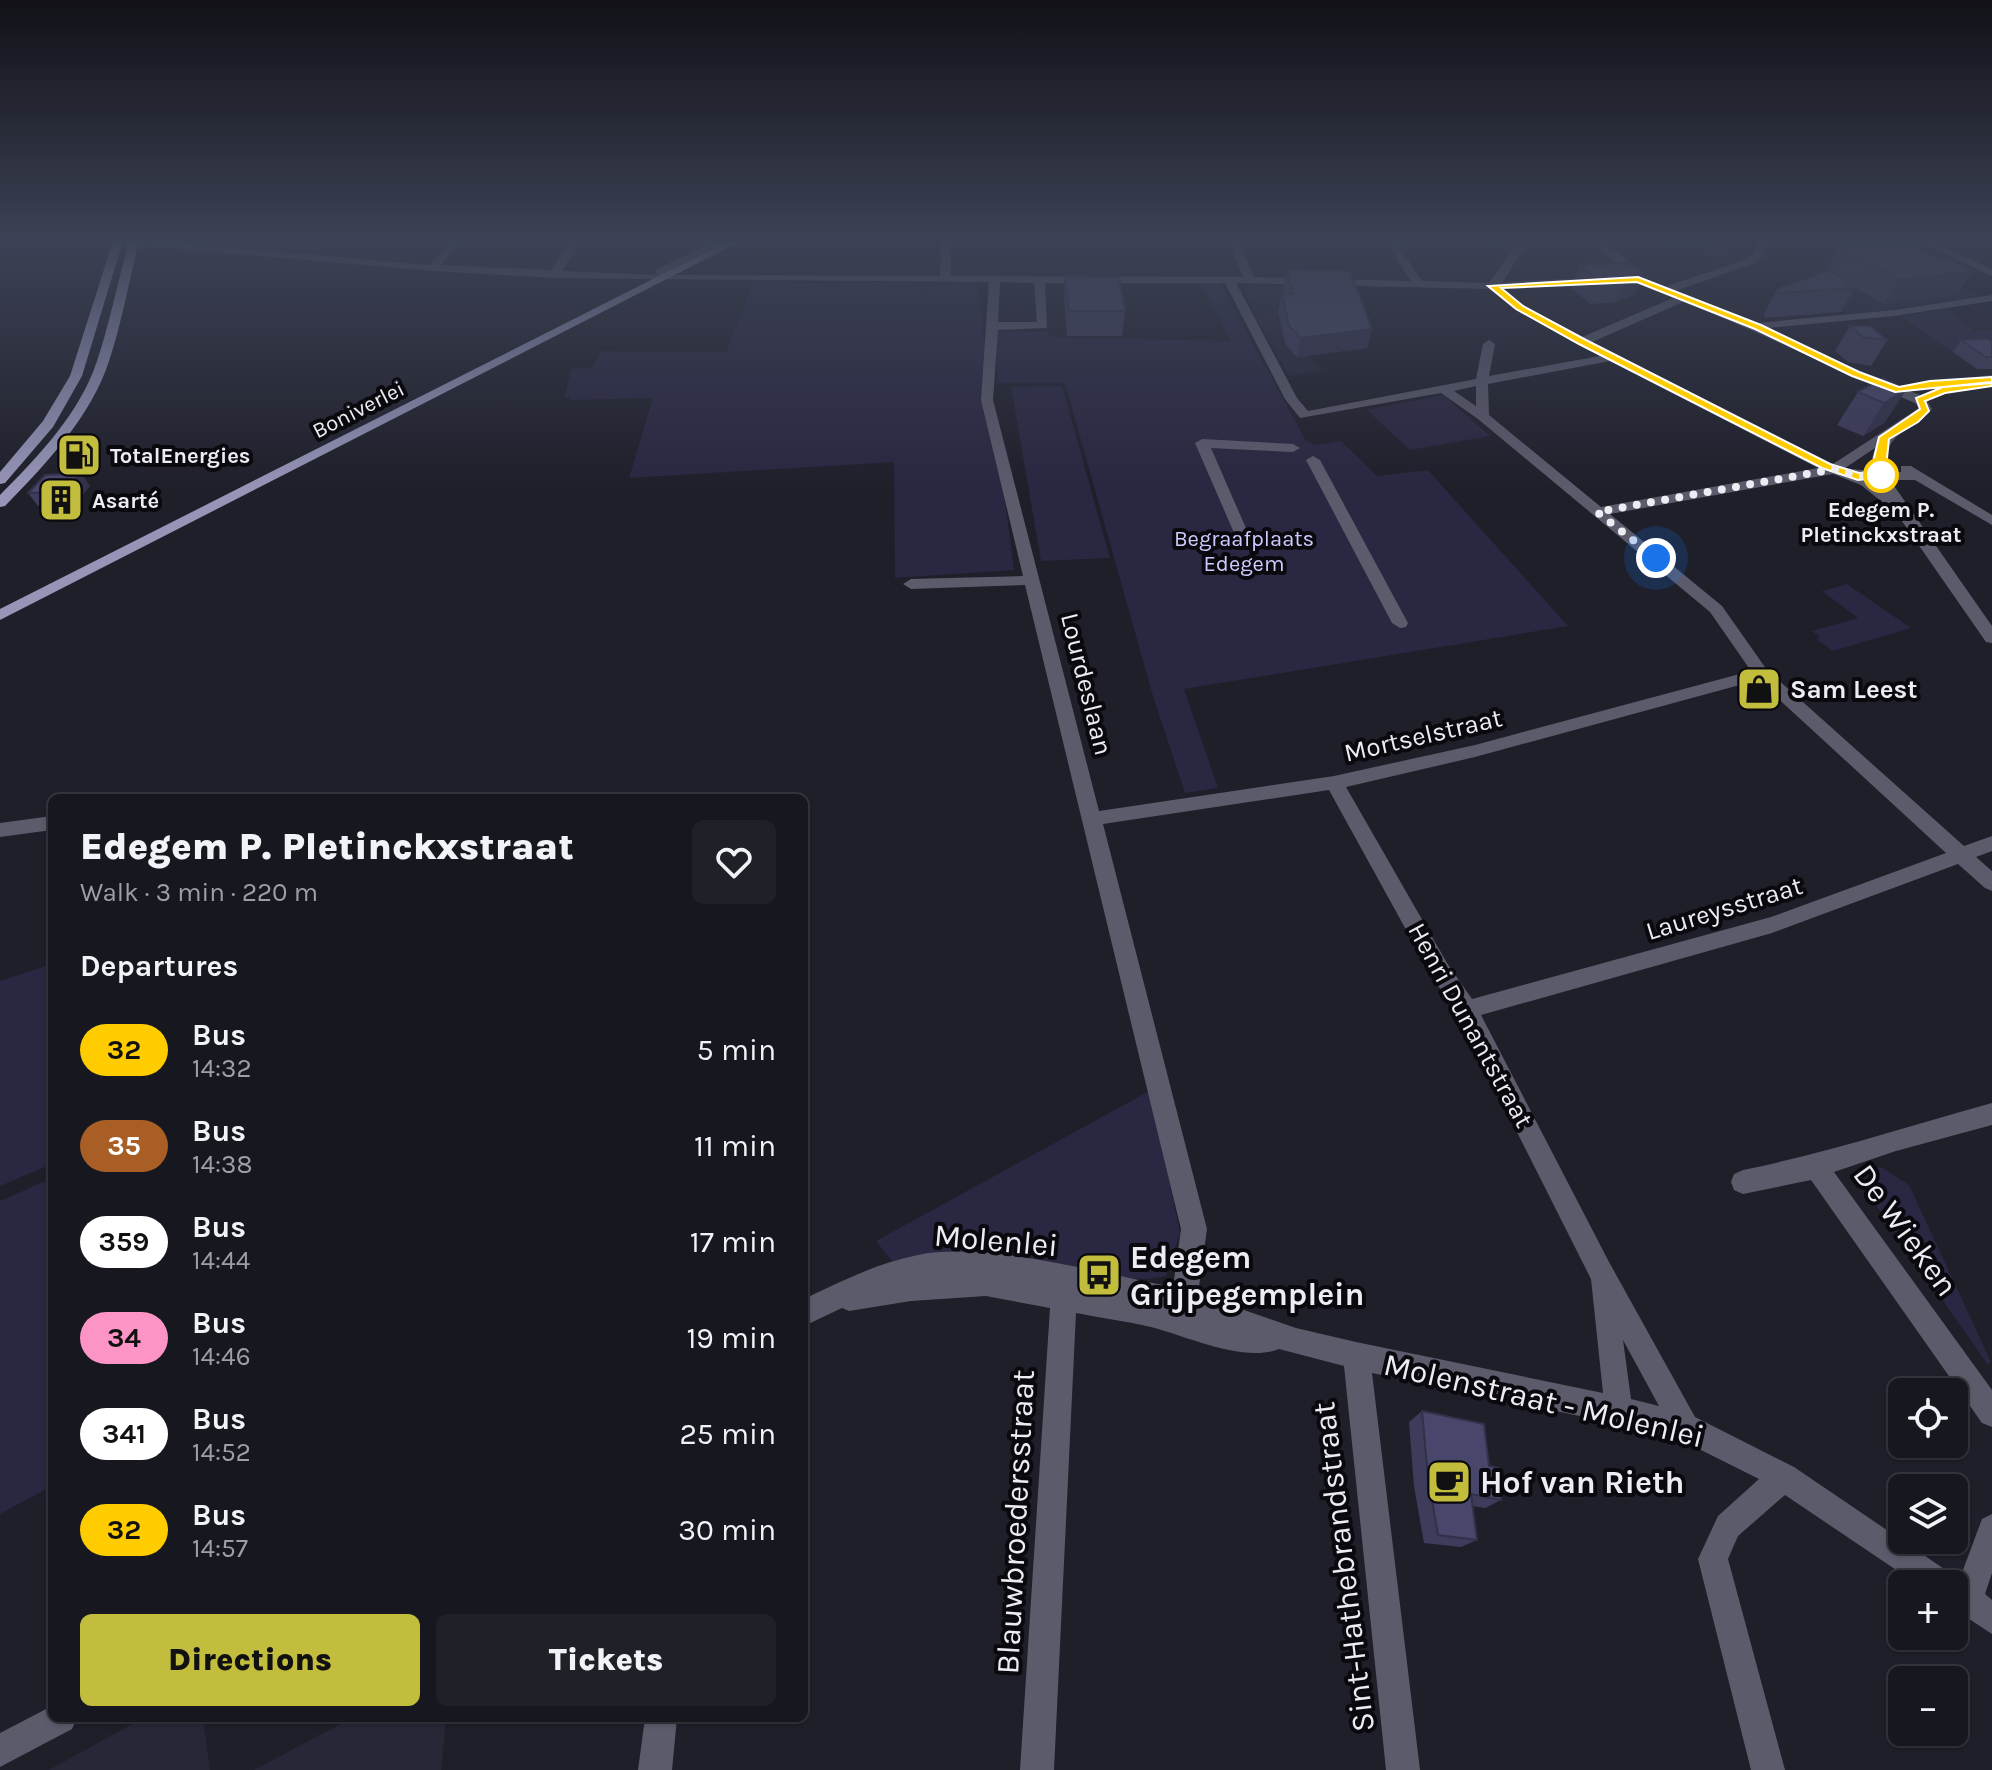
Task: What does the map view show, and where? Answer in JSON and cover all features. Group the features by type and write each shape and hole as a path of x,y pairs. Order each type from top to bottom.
{"main road":[{"path":"0,480 46,427 67,394 96,324"},
{"path":"0,503 67,428 96,380 110,324"},
{"name":"Boniverlei","path":"0,615 567,324"}],"street":[{"path":"991,326 1043,326 1043,324"},
{"path":"1252,324 1291,399 1305,415 1612,357"},
{"path":"1548,324 1866,482 1899,510"},
{"path":"1582,342 1624,324"},
{"path":"1597,512 1835,469 1926,409 1908,396 1749,324"},
{"path":"1758,327 1768,324"},
{"name":"Lourdeslaan","path":"991,326 987,400 1194,1229 1184,1302"},
{"path":"1483,416 1482,382 1489,344"},
{"path":"1908,396 1992,379"},
{"path":"1908,396 1959,385 1992,386"},
{"path":"1445,390 1483,416 1716,609 1761,674 1992,883"},
{"path":"1885,437 1879,458 1881,475 1899,510 1992,638"},
{"path":"1245,542 1202,443 1315,450 1318,454 1313,460 1400,623"},
{"path":"1856,453 1879,458 1917,476 1992,521"},
{"path":"1835,469 1858,476 1917,476"},
{"path":"911,584 1032,580"},
{"name":"Mortselstraat","path":"1092,819 1334,783 1475,751 1761,674"},
{"name":"Henri Dunantstraat","path":"1334,783 1439,969 1467,1010 1600,1271 1685,1427"},
{"path":"0,830 48,824"},
{"name":"Laureysstraat","path":"1467,1010 1772,925 1992,843"},
{"name":"De Wieken","path":"1743,1182 1816,1167 1896,1140 1992,1114"},
{"name":"De Wieken","path":"1816,1167 1992,1413"},
{"name":"Henri Dunantstraat","path":"1600,1271 1619,1410"},
{"path":"808,1311 834,1300 911,1288 986,1283 1064,1288 1228,1336 1296,1341"},
{"name":"Molenlei","path":"1064,1288 1184,1302 1296,1341"},
{"name":"Blauwbroedersstraat","path":"1037,1770 1064,1288"},
{"name":"Molenstraat - Molenlei","path":"1296,1341 1685,1427 1723,1442 1784,1477 1924,1570"},
{"name":"Sint-Hathebrandstraat","path":"1356,1356 1403,1770"},
{"path":"1768,1770 1713,1559 1728,1526 1784,1477"},
{"path":"1968,1570 1992,1529"},
{"name":"Molenstraat - Molenlei","path":"1968,1601 1992,1619"},
{"path":"0,1751 54,1722"},
{"path":"655,1770 661,1722"}],"shaded area":[{"path":"1259,324 1325,324 1352,348 1309,356 1323,370 1289,376"},
{"path":"136,1722 204,1722 210,1770 49,1770"},
{"path":"344,1722 446,1722 441,1770 254,1770"}],"green space":[{"path":"737,324 982,324 1014,570 895,578 894,462 629,478 653,398 570,400 571,397 564,397 572,369 593,367 601,351 726,352"},
{"name":"Begraafplaats Edegem","path":"1222,324 1242,324 1306,441 1316,445 1341,441 1377,476 1428,470 1568,626 1184,689 1218,788 1185,793 1152,693 1065,383 997,383 996,331 1048,332 1050,337 1231,341"},
{"path":"1911,324 1965,324 1975,331 1992,331 1992,350 1952,352"},
{"path":"1062,386 1110,558 1041,561 1011,387"},
{"path":"1443,395 1490,436 1410,450 1367,410"},
{"path":"1847,584 1911,628 1833,651 1816,639 1820,637 1812,631 1858,618 1822,591"},
{"path":"48,965 48,1166 0,1186 0,981"},
{"path":"1151,1090 1180,1233 1166,1276 1148,1279 895,1265 876,1241"},
{"path":"1881,1167 1909,1185 1991,1362 1988,1365 1872,1199 1876,1168"},
{"path":"48,1180 48,1488 0,1514 0,1201"}],"building":[{"path":"1288,324 1370,324 1372,329 1301,338"},
{"path":"1850,326 1870,326 1887,340 1863,337"},
{"path":"1989,339 1992,342 1992,357 1986,357 1961,340"},
{"path":"1883,378 1906,390 1884,403 1858,392"},
{"path":"81,473 63,492 28,493 45,475"},
{"name":"Hof van Rieth","path":"1422,1411 1484,1424 1489,1466 1499,1468 1501,1500 1471,1494 1477,1540 1438,1535 1428,1477"}],"bus line":[{"name":"32","path":"1548,324 1826,466 1858,476 1881,475 1879,458 1885,437 1915,420 1926,409 1920,400 1943,390 1992,386"},
{"name":"32","path":"1750,324 1820,359 1898,390 1992,379"}],"place":[{"name":"TotalEnergies","path":"79,455"},
{"name":"Edegem P. Pletinckxstraat","path":"1881,475"},
{"name":"Asarté","path":"61,500"},
{"name":"Sam Leest","path":"1759,689"},
{"name":"Edegem Grijpegemplein","path":"1099,1275"},
{"name":"Hof van Rieth","path":"1449,1482"}],"route":[{"path":"1656,558 1597,512 1835,469 1858,476 1881,475"}]}
